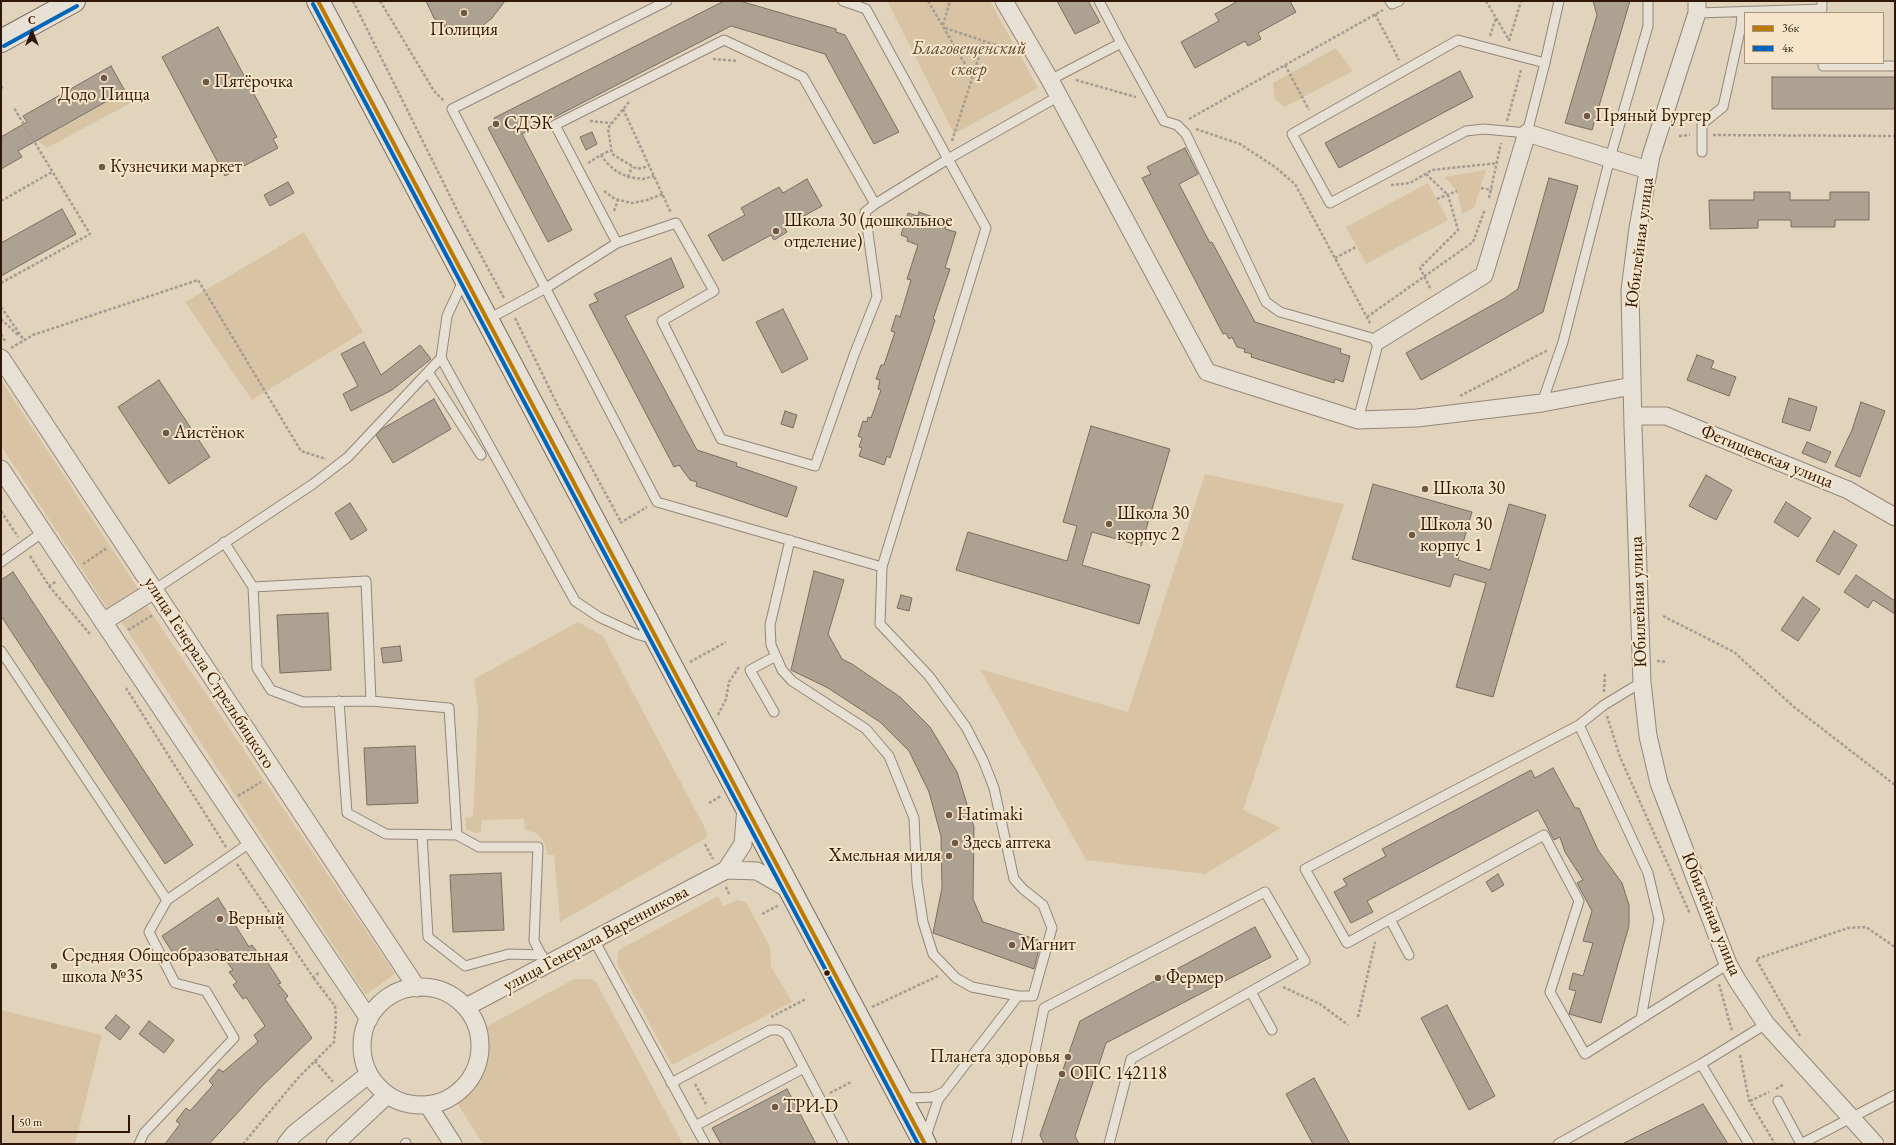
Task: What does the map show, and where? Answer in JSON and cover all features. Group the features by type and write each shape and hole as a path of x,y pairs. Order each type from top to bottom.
{"main road":[{"path":"1,41 74,1"},
{"path":"318,1 464,277 490,319 657,640 925,1143"}],"street":[{"path":"1004,1 1037,58 1055,78 1059,96 1207,372 1358,420 1417,418 1542,403 1632,386"},
{"name":"Юбилейная улица","path":"1697,7 1648,170 1638,228 1630,290 1642,682 1648,736 1659,783 1722,968 1737,980 1766,1024 1875,1144"},
{"path":"1379,340 1484,275 1527,133 1648,170"},
{"name":"улица Генерала Стрельбицкого","path":"1,358 416,988"},
{"name":"Фетищевская улица","path":"1633,416 1666,416 1848,490 1895,517"},
{"path":"1,469 369,1019"},
{"path":"103,622 154,590"},
{"name":"улица Генерала Варенникова","path":"726,870 743,844 746,807"},
{"name":"улица Генерала Варенникова","path":"466,1008 544,960 594,940 726,870 757,870 790,890"},
{"path":"416,988 435,989 446,993 466,1008 475,1023 480,1040 479,1059 472,1076 461,1090 446,1100 428,1105 414,1105 387,1095 377,1086 369,1074 363,1056 362,1037 369,1019 377,1007 388,998 401,991 416,988"},
{"path":"286,1144 294,1134 369,1074"},
{"path":"335,1144 387,1095"},
{"path":"428,1105 453,1144"}],"lane":[{"path":"667,1 452,109 658,502 882,567"},
{"path":"843,1 866,9 986,228 882,567 880,624 929,676 966,727 983,760 994,788 1014,879 1023,889 1043,905 1052,928 1033,996"},
{"path":"1099,1 1164,121 1177,125 1186,134 1266,302 1280,312 1379,340 1358,420"},
{"path":"1545,63 1458,40 1292,134 1330,203 1466,131 1484,129 1527,133 1545,63 1559,1"},
{"path":"1542,403 1563,342 1610,158 1648,26 1648,1"},
{"path":"1697,7 1742,12 1822,8"},
{"path":"1702,152 1702,124 1723,107 1741,26 1742,12"},
{"path":"617,243 555,125 724,40 803,77 875,204"},
{"path":"1055,78 1121,43"},
{"path":"1823,64 1824,66 1895,66"},
{"path":"490,319 546,288 617,243 676,222 714,291 662,321 721,439 815,466 854,355 877,297 865,212 875,204 948,159 1059,96"},
{"path":"154,590 313,484 348,456 441,358 447,316 464,277"},
{"path":"441,358 575,601 599,617 636,634 657,640"},
{"path":"428,372 480,455"},
{"path":"1,562 43,532"},
{"path":"790,540 770,625 771,645 782,670 792,681 866,729 889,756 914,818 917,882 923,922 933,954 956,978 972,987 1018,996 1033,996 1044,1008"},
{"path":"224,542 253,587 257,668 271,690 303,702 371,700 449,708 457,835"},
{"path":"253,587 366,581 371,700"},
{"path":"1,651 167,900"},
{"path":"774,712 750,670 776,656"},
{"path":"1642,682 1604,705 1579,725 1304,870 1347,943 1390,918 1544,835 1579,901 1550,992 1585,1054 1722,968"},
{"path":"339,701 347,813 386,834 457,835 479,847 538,847 534,941 544,960"},
{"path":"1579,725 1648,873 1659,918 1641,1019"},
{"path":"422,835 428,937 465,966 509,954 544,960"},
{"path":"138,1144 144,1133 234,1038 206,991 175,983 149,932 167,900 251,842"},
{"path":"1044,1008 1264,892 1305,961 1130,1059 1109,1144"},
{"path":"1390,918 1409,955"},
{"path":"594,940 705,1144"},
{"path":"1251,992 1272,1030"},
{"path":"925,1143 938,1100 1018,996"},
{"path":"1016,1144 1044,1008"},
{"path":"1558,1144 1701,1064 1766,1024"},
{"path":"671,1083 770,1030 779,1030 786,1034 844,1144"},
{"path":"1701,1064 1749,1144"},
{"path":"695,1126 804,1068"},
{"path":"898,1093 913,1098 932,1097 944,1092"},
{"path":"1778,1101 1801,1144 1895,1096"}],"path":[{"path":"353,1 464,224 509,308 557,404 621,522"},
{"path":"380,1 434,91 452,109"},
{"path":"928,1 972,76"},
{"path":"944,27 950,1"},
{"path":"1367,317 1473,242 1488,203 1521,57 1509,41 1486,1"},
{"path":"1509,41 1521,1"},
{"path":"1177,125 1394,2"},
{"path":"1375,14 1404,71"},
{"path":"1486,47 1496,18"},
{"path":"944,27 1037,58"},
{"path":"948,159 972,76 984,41"},
{"path":"712,59 744,62"},
{"path":"1285,65 1308,106"},
{"path":"1055,78 1154,102"},
{"path":"647,80 608,128 612,154 637,169 649,166"},
{"path":"1,283 90,234 14,108"},
{"path":"623,109 676,222"},
{"path":"1190,119 1195,128 1240,144 1275,167 1294,184 1379,340"},
{"path":"1679,136 1895,136"},
{"path":"589,169 587,164 611,150"},
{"path":"601,155 616,171 628,177 644,180 654,176"},
{"path":"1368,183 1393,186 1410,183 1432,170 1519,160"},
{"path":"628,177 632,167"},
{"path":"1,202 53,172"},
{"path":"1426,174 1448,195 1458,230 1420,268 1437,303"},
{"path":"600,188 615,199 632,203 647,200 663,194"},
{"path":"1437,199 1457,191"},
{"path":"1334,258 1356,247"},
{"path":"1,334 10,349 40,332 198,280 301,451 330,460 348,456"},
{"path":"1,307 24,340"},
{"path":"1,319 24,340"},
{"path":"1458,396 1563,342"},
{"path":"616,525 658,502"},
{"path":"70,572 121,539"},
{"path":"49,586 100,646 166,608"},
{"path":"1663,616 1734,652 1794,707 1895,785"},
{"path":"684,666 726,642"},
{"path":"717,718 726,699 729,682 736,669 741,665"},
{"path":"1606,672 1604,705 1620,757 1690,915"},
{"path":"124,685 206,816 313,977 335,1006 336,1020 334,1042 298,1078 243,1144"},
{"path":"206,816 275,773"},
{"path":"1358,1017 1380,925"},
{"path":"1801,1037 1756,959 1848,928 1866,927 1895,946"},
{"path":"313,977 332,964"},
{"path":"1722,968 1736,1043 1750,1100 1775,1144"},
{"path":"866,1010 949,971"},
{"path":"1270,981 1320,1004 1348,1025"},
{"path":"829,1093 851,1082"}],"green space":[{"name":"Благовещенский сквер","path":"887,1 990,1 1038,88 954,134"},
{"path":"1336,48 1353,71 1284,107 1275,99 1273,83"},
{"path":"125,91 136,100 47,148 37,140"},
{"path":"1486,170 1474,208 1462,214 1457,191 1444,177"},
{"path":"1428,183 1448,220 1366,264 1346,227"},
{"path":"304,232 363,332 252,400 185,302"},
{"path":"1,380 139,590 108,609 1,446"},
{"path":"1205,474 1344,504 1243,810 1281,828 1205,874 1086,860 980,669 1128,712"},
{"path":"146,605 395,974 366,995 121,621"},
{"path":"578,622 603,636 707,832 706,838 560,922 554,855 547,855 542,839 536,833 525,830 524,819 482,820 481,832 475,833 466,829 465,818 473,817 478,710 474,679"},
{"path":"718,896 723,906 738,900 746,902 770,947 771,966 792,1002 672,1065 618,966 617,956 619,950"},
{"path":"574,979 591,979 596,982 683,1144 483,1144 457,1103 480,1079 487,1046 484,1028"},
{"path":"1,1010 102,1035 75,1144 1,1144"}],"building":[{"name":"Полиция","path":"426,1 505,1 492,18 480,28 462,29 445,27 434,18"},
{"path":"724,1 740,1 836,29 836,32 845,35 899,132 874,144 825,54 731,26 522,134 572,230 548,242 488,128 496,123 494,118"},
{"path":"1057,1 1088,1 1100,22 1075,34"},
{"path":"1238,1 1290,1 1296,12 1258,33 1261,39 1248,46 1245,41 1195,68 1181,42 1219,21 1215,14"},
{"path":"1593,1 1630,1 1592,130 1565,123 1597,15"},
{"path":"218,27 277,137 273,139 278,148 225,176 162,57"},
{"path":"111,66 125,91 18,151 22,157 1,169 1,137 27,122 23,116"},
{"path":"1460,71 1473,97 1339,168 1325,143"},
{"path":"1772,77 1895,77 1895,109 1772,109"},
{"path":"592,132 597,144 586,150 580,137"},
{"path":"1185,148 1198,174 1179,184 1210,243 1212,242 1255,322 1341,349 1340,353 1350,356 1343,382 1335,379 1334,383 1251,357 1252,354 1244,352 1245,349 1237,347 1232,337 1229,339 1226,333 1223,334 1142,178 1151,174 1147,167"},
{"path":"1549,178 1578,186 1543,312 1421,380 1406,353 1505,298 1518,289"},
{"path":"807,179 822,206 784,227 787,232 774,240 771,235 723,261 708,235 745,215 741,208 779,187 783,193"},
{"path":"288,182 294,193 270,206 264,195"},
{"path":"1754,192 1790,192 1790,200 1830,200 1830,192 1869,192 1869,220 1835,220 1835,227 1791,227 1791,220 1758,220 1758,228 1710,229 1709,200 1754,200"},
{"path":"62,209 76,234 1,276 1,243"},
{"path":"919,212 947,222 945,229 956,232 945,268 950,269 933,319 935,320 890,458 887,456 884,465 859,456 862,448 859,447 862,438 858,436 863,421 867,422 868,417 871,418 881,390 878,389 880,380 876,379 881,365 884,365 895,332 891,331 896,315 900,317 911,280 907,279 918,245 907,241 908,238 901,235 908,213 918,216"},
{"path":"671,258 684,287 625,316 697,450 737,463 736,466 797,487 787,517 696,486 697,482 690,480 679,465 674,467 589,305 598,301 594,294"},
{"path":"783,309 808,359 782,373 756,322"},
{"path":"364,342 381,375 420,345 431,359 392,390 351,411 343,394 358,386 341,354"},
{"path":"1697,355 1714,361 1711,368 1736,377 1729,396 1687,380"},
{"path":"159,380 210,457 169,484 118,407"},
{"path":"1789,398 1817,407 1810,431 1782,422"},
{"path":"434,399 451,429 393,463 376,435 382,429"},
{"path":"1861,402 1885,411 1860,477 1835,466 1852,430"},
{"path":"785,411 797,415 793,428 781,424"},
{"name":"Школа 30 корпус 2","path":"1091,426 1170,449 1141,546 1092,532 1082,565 1150,585 1139,624 956,570 968,532 1067,561 1077,526 1063,522"},
{"path":"1807,442 1831,452 1826,463 1802,453"},
{"path":"1706,475 1732,490 1716,520 1689,506"},
{"name":"Школа 30","path":"1373,484 1472,512 1458,560 1490,570 1509,504 1546,515 1493,697 1456,687 1486,583 1454,574 1450,587 1352,559"},
{"path":"1786,502 1811,518 1798,537 1774,522"},
{"path":"350,503 367,530 351,540 335,513"},
{"path":"1834,531 1857,545 1839,575 1816,561"},
{"path":"814,571 844,580 828,634 842,659 852,664 900,697 930,727 957,772 974,827 973,899 983,922 1041,941 1034,969 933,933 942,888 941,836 929,792 909,751 880,722 828,688 791,670"},
{"path":"13,572 193,845 165,864 1,616 1,580"},
{"path":"1856,575 1895,601 1895,614 1873,600 1868,608 1844,592"},
{"path":"901,595 912,598 909,611 897,608"},
{"path":"1803,597 1820,609 1798,641 1781,630"},
{"path":"328,613 331,670 280,673 277,615"},
{"path":"400,646 402,661 383,663 381,648"},
{"path":"415,746 418,803 367,805 364,748"},
{"path":"1553,768 1575,808 1579,808 1598,850 1622,883 1629,905 1629,926 1601,1023 1569,1014 1576,991 1569,989 1573,973 1583,976 1593,943 1583,941 1592,911 1577,883 1583,880 1565,852 1560,837 1554,840 1538,810 1367,901 1373,912 1351,923 1334,892 1347,885 1343,879 1386,856 1382,849 1531,770 1535,778"},
{"path":"501,873 504,930 453,932 450,875"},
{"path":"1498,874 1504,885 1492,892 1486,882"},
{"path":"218,898 249,947 252,945 260,956 262,954 281,983 278,984 288,996 285,999 312,1038 262,1086 209,1144 165,1144 180,1124 176,1121 186,1108 190,1111 213,1085 209,1081 219,1069 223,1072 258,1042 254,1035 265,1026 246,997 243,999 233,985 237,982 229,972 233,970 217,949 203,959 200,952 186,961 184,958 178,961 162,936"},
{"path":"1255,927 1271,957 1106,1043 1075,1136 1079,1144 1044,1144 1040,1135 1080,1021"},
{"path":"1447,1005 1495,1096 1469,1110 1421,1018"},
{"path":"116,1015 130,1027 120,1040 105,1028"},
{"path":"149,1021 174,1040 164,1053 139,1034"},
{"path":"1314,1078 1350,1144 1313,1144 1286,1094"},
{"name":"ТРИ-D","path":"787,1089 816,1144 721,1144 712,1128"},
{"path":"1703,1104 1728,1144 1622,1144"}],"transit line":[{"name":"36к","path":"318,1 925,1144"},
{"name":"4к","path":"313,4 918,1144"},
{"name":"4к","path":"4,46 77,6"}],"place":[{"name":"Полиция","path":"464,13"},
{"name":"Додо Пицца","path":"104,78"},
{"name":"Пятёрочка","path":"206,82"},
{"name":"Пряный Бургер","path":"1587,116"},
{"name":"СДЭК","path":"496,124"},
{"name":"Кузнечики маркет","path":"102,167"},
{"name":"Школа 30 (дошкольное отделение)","path":"776,231"},
{"name":"Аистёнок","path":"166,433"},
{"name":"Школа 30","path":"1425,489"},
{"name":"Школа 30 корпус 2","path":"1109,524"},
{"name":"Школа 30 корпус 1","path":"1412,535"},
{"name":"Hatimaki","path":"949,815"},
{"name":"Здесь аптека","path":"955,843"},
{"name":"Хмельная миля","path":"949,856"},
{"name":"Верный","path":"220,919"},
{"name":"Магнит","path":"1012,945"},
{"name":"Средняя Общеобразовательная школа №35","path":"54,966"},
{"name":"Фермер","path":"1158,978"},
{"name":"Планета здоровья","path":"1068,1057"},
{"name":"ОПС 142118","path":"1062,1074"},
{"name":"ТРИ-D","path":"775,1107"}]}
